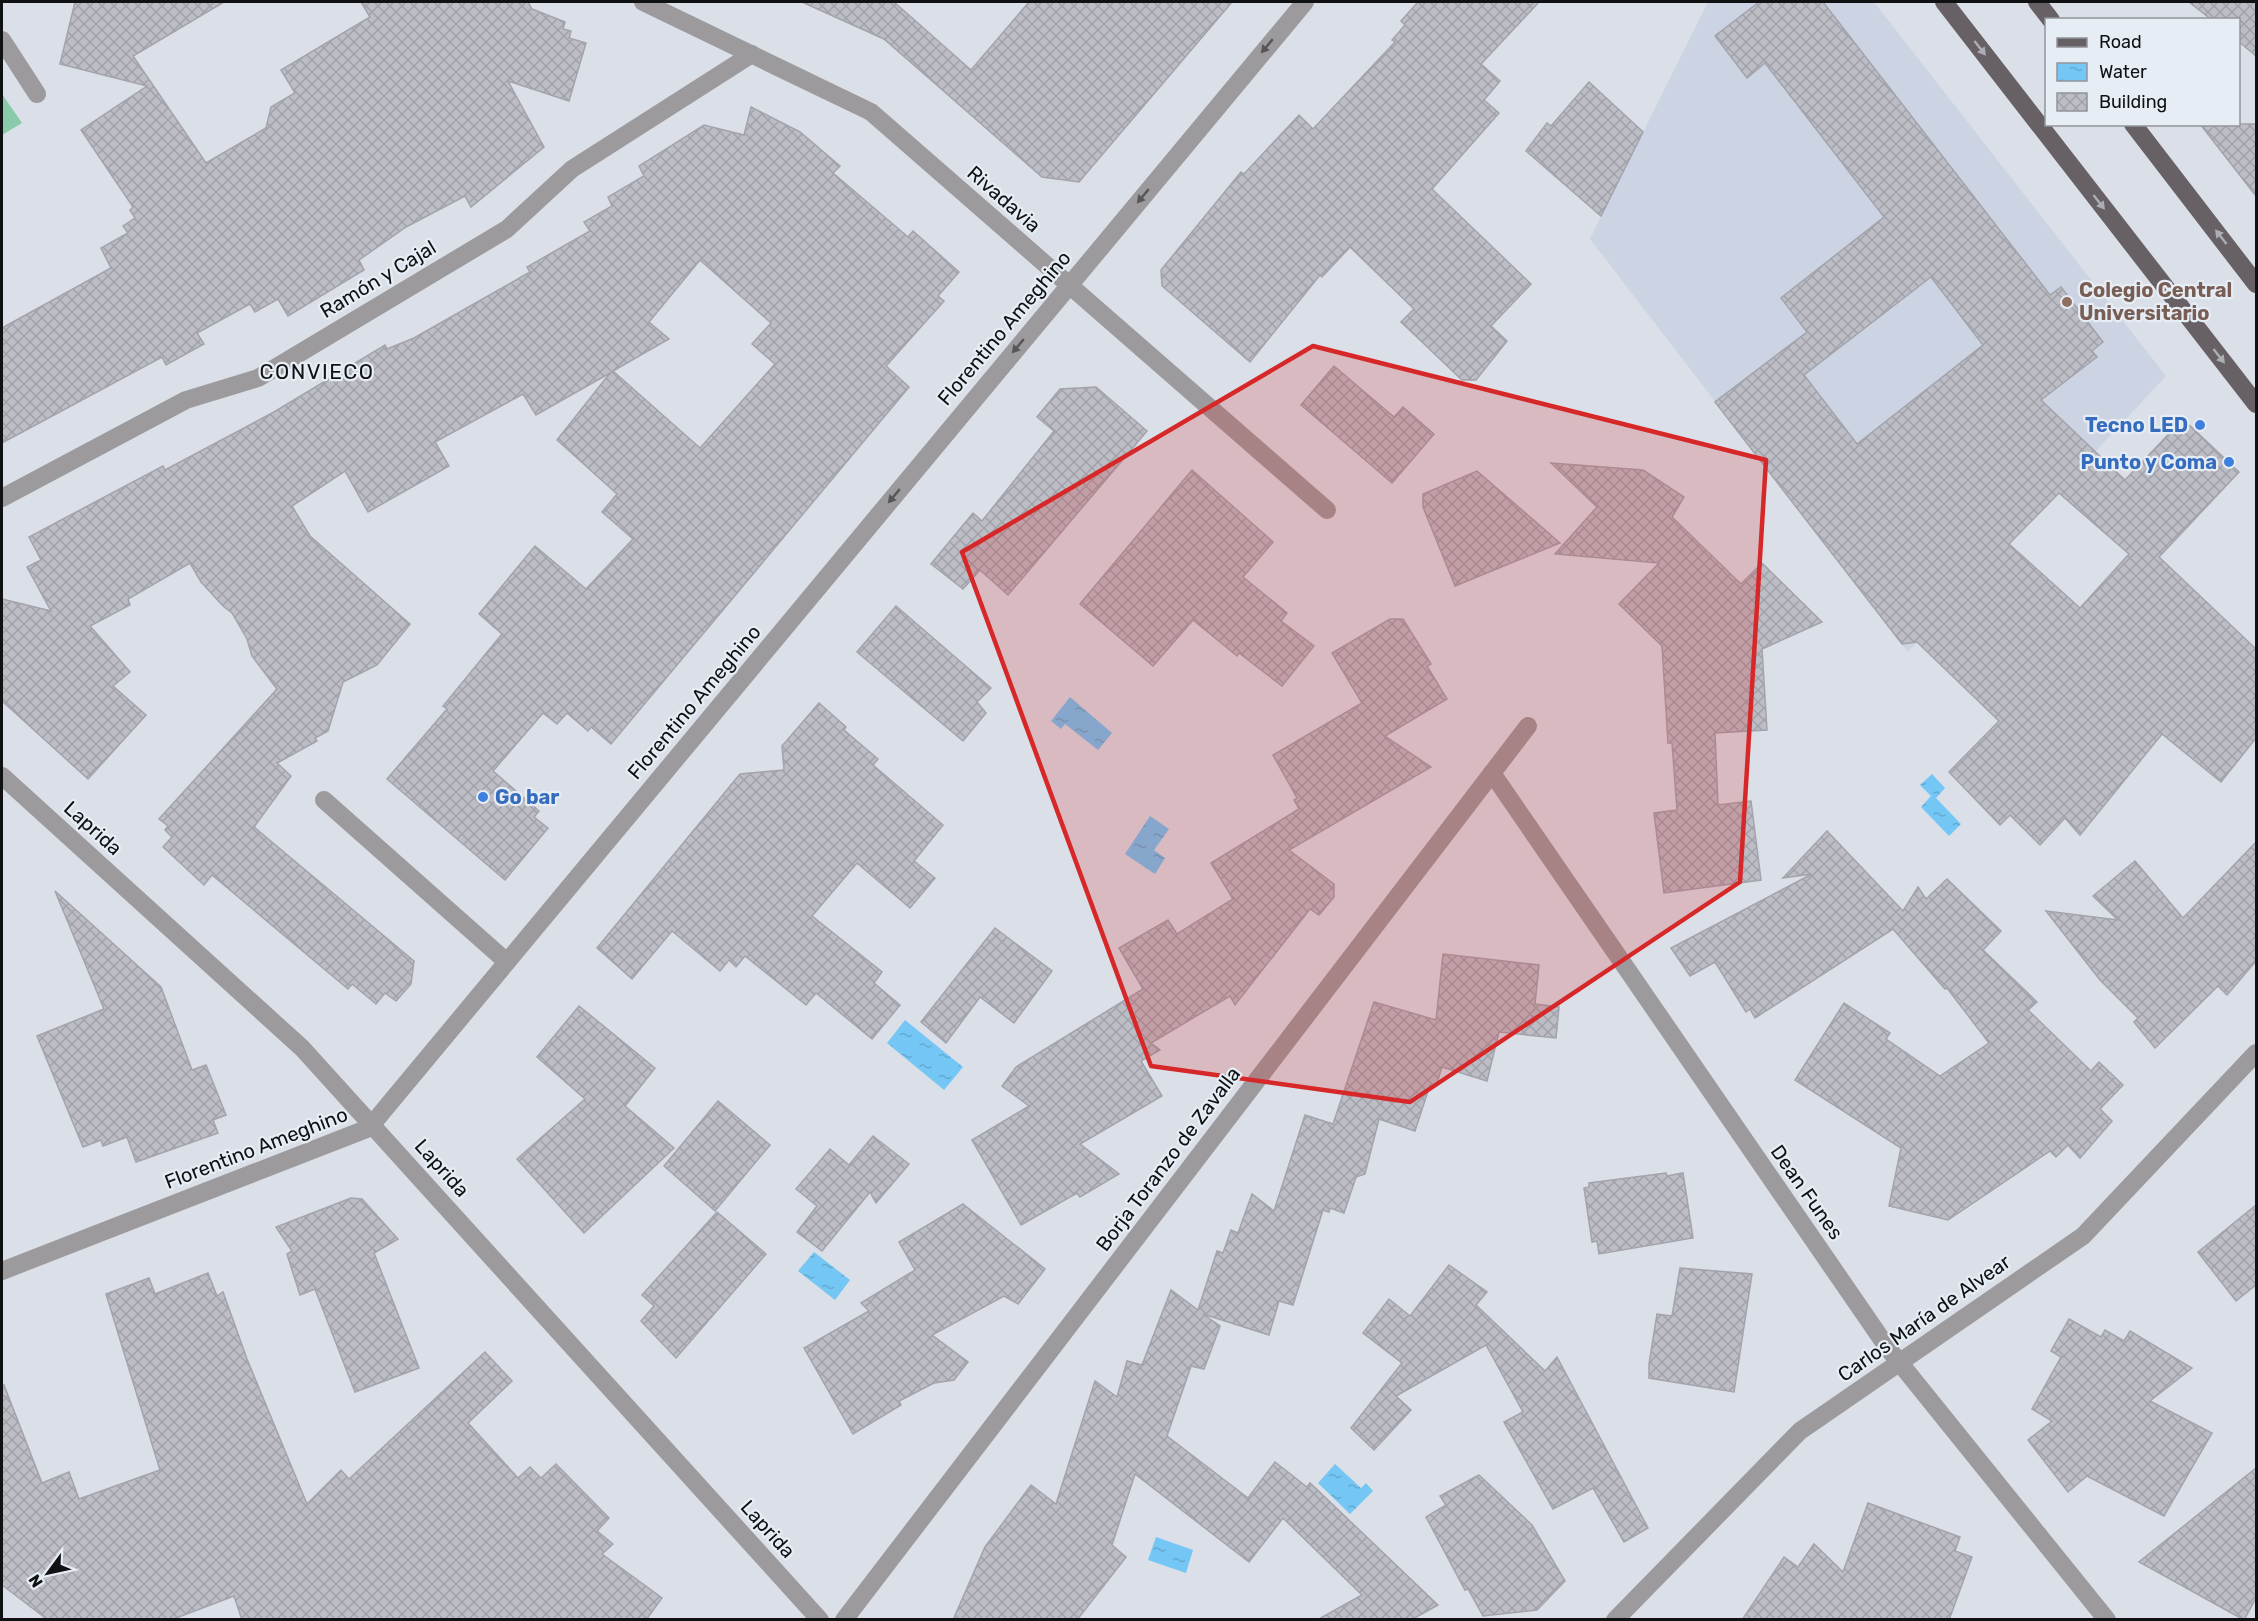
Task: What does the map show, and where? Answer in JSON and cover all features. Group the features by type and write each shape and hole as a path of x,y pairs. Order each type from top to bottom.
{"main road":[{"path":"1944,2 2256,404"},
{"path":"2037,2 2049,18"},
{"path":"2135,126 2256,284"}],"street":[{"name":"Rivadavia","path":"643,2 870,112 1327,510"},
{"name":"Florentino Ameghino","path":"2,1271 369,1128 1305,2"},
{"path":"2,40 37,94"},
{"name":"Ramón y Cajal","path":"2,498 186,400 258,378 507,229 572,169 752,54"},
{"name":"Borja Toranzo de Zavalla","path":"844,1620 1528,726"},
{"name":"Dean Funes","path":"1492,773 1899,1362 2108,1620"},
{"name":"Laprida","path":"2,776 302,1048 820,1620"},
{"path":"324,800 507,962"},
{"name":"Carlos María de Alvear","path":"1615,1620 1800,1431 2083,1236 2256,1053"}],"highlighted area":[{"path":"1313,346 1766,460 1740,882 1410,1102 1151,1066 962,552"}],"shaded area":[{"path":"1708,2 1874,2 2166,376 1908,652 1590,239"}],"green space":[{"path":"2,94 22,123 2,135"}],"water":[{"path":"1070,697 1112,733 1098,750 1065,724 1061,729 1051,721"},
{"path":"1932,774 1945,788 1936,798 1961,824 1949,836 1921,807 1931,796 1920,785"},
{"path":"1150,816 1169,829 1154,850 1165,858 1155,874 1125,854"},
{"path":"905,1020 963,1067 944,1090 887,1043"},
{"path":"814,1252 850,1280 835,1300 798,1271"},
{"path":"1335,1464 1361,1488 1366,1483 1373,1491 1350,1514 1318,1483"},
{"path":"1156,1537 1193,1550 1186,1573 1148,1560"}],"building":[{"path":"75,2 224,2 133,56 206,163 266,128 271,107 295,93 281,70 370,17 361,2 528,2 532,9 565,22 563,29 571,31 569,38 586,43 569,101 508,81 544,147 471,207 465,196 406,227 359,260 364,270 288,316 278,299 255,312 250,304 197,333 204,344 166,365 162,357 2,443 2,328 111,268 101,248 128,233 123,226 135,218 130,210 133,207 81,130 147,86 60,64"},
{"path":"802,2 894,2 971,70 1029,2 1232,2 1079,182 1042,177 884,39"},
{"path":"1418,2 1539,2 1481,64 1500,81 1484,100 1499,113 1432,189 1531,284 1491,326 1507,341 1476,380 1462,380 1401,322 1414,309 1350,247 1322,277 1320,275 1250,362 1162,286 1161,270 1241,172 1244,174 1299,115 1313,129 1395,42 1392,40 1405,25 1401,21"},
{"path":"1759,2 1823,2 2050,295 2061,287 2103,342 2092,351 2097,357 2041,400 2125,480 2183,419 2239,472 2159,557 2256,649 2256,738 2221,782 2162,734 2080,835 2065,818 2040,845 2010,815 2000,825 1949,772 1999,721 1917,642 1902,644 1715,402 1807,332 1781,298 1884,217 1765,63 1747,78 1715,36","holes":["1931,277 1983,345 1857,444 1804,375","2059,493 2129,554 2080,608 2009,544"]},
{"path":"2189,2 2256,2 2256,56 2240,43 2240,18 2209,18"},
{"path":"1589,82 1643,132 1601,216 1526,151 1547,123 1551,126"},
{"path":"751,107 800,132 840,166 833,173 908,237 913,231 959,272 938,296 944,301 886,366 909,387 611,744 591,727 588,731 567,713 557,724 543,713 493,771 539,811 534,817 548,828 505,880 387,779 447,709 443,706 502,634 479,614 535,546 586,589 633,539 602,512 617,494 557,440 610,373 536,415 523,394 435,442 449,466 368,512 345,471 292,506 310,536 410,624 377,665 343,682 328,731 315,738 317,741 277,763 291,776 254,827 414,961 411,984 396,1001 385,993 376,1004 352,984 348,989 212,875 204,885 163,847 172,837 165,830 168,826 159,819 277,689 252,656 247,639 232,613 201,582 190,563 128,599 130,605 90,626 130,672 113,686 146,715 88,779 2,701 2,599 51,611 27,567 41,560 29,537 163,466 165,470 274,412 385,345 387,349 414,338 530,272 527,267 590,231 584,222 612,206 608,197 644,176 639,166 704,125 744,135","holes":["700,260 771,323 752,344 775,364 700,448 613,371 669,339 649,322"]},
{"path":"2256,124 2256,196 2202,126"},
{"path":"1334,366 1394,417 1403,407 1434,434 1392,483 1301,405"},
{"path":"1096,387 1147,431 1008,595 980,570 963,589 931,564 973,513 982,521 1054,431 1037,417 1060,389"},
{"path":"1551,463 1643,470 1684,497 1672,517 1741,584 1762,563 1822,622 1762,649 1767,730 1715,733 1718,805 1751,801 1761,880 1664,893 1654,813 1677,810 1672,743 1668,743 1662,646 1619,604 1659,563 1555,554 1597,507"},
{"path":"1192,470 1273,542 1243,577 1287,613 1281,621 1314,646 1282,686 1239,653 1237,656 1193,620 1153,666 1080,604"},
{"path":"1477,471 1560,543 1455,586 1423,507 1423,494"},
{"path":"896,606 991,688 977,702 986,713 963,741 857,652"},
{"path":"1390,619 1403,619 1431,664 1427,666 1447,699 1385,736 1431,767 1289,850 1334,884 1334,897 1319,915 1310,909 1235,1005 1230,996 1151,1043 1160,1050 1141,1061 1162,1096 1080,1144 1119,1174 1080,1197 1077,1193 1021,1225 972,1140 1029,1106 1002,1086 1016,1067 1143,989 1119,948 1168,920 1177,934 1233,899 1211,863 1299,809 1294,800 1297,798 1273,755 1362,703 1332,653"},
{"path":"819,703 846,727 844,730 878,759 873,765 943,825 914,861 935,878 910,908 857,863 812,916 882,972 874,983 900,1005 872,1039 816,993 806,1005 745,956 736,967 729,960 720,971 672,931 632,979 597,948 740,774 784,770 782,746"},
{"path":"1827,831 1903,911 1918,887 1926,899 1947,879 2001,931 1983,950 2037,1002 2028,1010 2091,1071 2099,1062 2123,1085 2100,1109 2112,1121 2080,1158 2068,1145 2056,1157 2050,1151 1948,1220 1889,1206 1901,1148 1795,1080 1844,1003 1890,1033 1886,1039 1940,1076 1989,1043 1947,988 1945,989 1893,929 1755,1018 1750,1009 1746,1012 1715,962 1690,976 1671,948 1812,874 1783,878"},
{"path":"2256,842 2256,961 2227,995 2218,986 2155,1048 2134,1022 2138,1018 2100,980 2046,911 2118,920 2093,896 2135,861 2183,918"},
{"path":"55,891 161,987 192,1070 206,1065 226,1115 213,1120 218,1133 136,1162 127,1137 103,1146 101,1140 83,1147 37,1036 104,1009"},
{"path":"995,928 1052,971 1014,1023 980,997 946,1043 921,1022"},
{"path":"1443,954 1539,965 1535,1004 1559,1007 1556,1038 1499,1032 1487,1081 1442,1067 1436,1086 1430,1085 1415,1131 1379,1119 1365,1174 1356,1177 1344,1213 1330,1208 1329,1212 1323,1210 1293,1305 1279,1301 1269,1335 1203,1314 1220,1326 1204,1369 1191,1366 1167,1436 1248,1498 1275,1462 1307,1487 1310,1483 1438,1605 1411,1620 1317,1620 1362,1595 1283,1518 1249,1562 1135,1474 1112,1545 1126,1557 1077,1620 953,1620 985,1547 1031,1485 1056,1504 1095,1381 1117,1397 1127,1361 1142,1365 1171,1290 1198,1310 1217,1251 1223,1253 1231,1230 1238,1233 1252,1194 1274,1211 1305,1115 1333,1124 1374,1002 1436,1020"},
{"path":"579,1006 655,1068 625,1106 674,1148 584,1233 517,1159 585,1099 537,1057"},
{"path":"718,1101 770,1145 715,1211 664,1166"},
{"path":"873,1136 909,1164 876,1203 870,1192 822,1251 797,1232 817,1206 796,1189 830,1149 849,1165"},
{"path":"1666,1173 1667,1176 1683,1173 1693,1238 1599,1254 1597,1241 1592,1242 1584,1188 1589,1187 1589,1183"},
{"path":"351,1198 362,1199 398,1239 374,1253 419,1368 355,1392 315,1289 300,1295 287,1254 292,1251 276,1227"},
{"path":"963,1204 1045,1269 1018,1304 1004,1296 932,1335 968,1362 954,1380 934,1383 899,1401 901,1405 853,1434 804,1348 869,1311 861,1303 915,1270 899,1242"},
{"path":"2256,1205 2256,1285 2236,1301 2198,1252"},
{"path":"717,1212 766,1254 676,1358 641,1321 654,1306 642,1295"},
{"path":"1449,1265 1487,1292 1476,1305 1545,1371 1557,1357 1648,1528 1624,1542 1593,1488 1553,1509 1504,1422 1523,1412 1486,1345 1396,1396 1411,1410 1374,1450 1351,1428 1402,1363 1363,1333 1389,1299 1410,1316"},
{"path":"1680,1268 1752,1274 1734,1392 1649,1378 1657,1314 1672,1316"},
{"path":"208,1273 217,1296 223,1292 247,1359 307,1504 341,1470 349,1479 485,1352 512,1381 468,1423 518,1478 530,1467 541,1478 556,1464 609,1518 597,1531 613,1544 602,1554 662,1598 646,1620 242,1620 234,1596 171,1620 48,1620 2,1585 2,1385 4,1385 42,1483 69,1472 79,1499 160,1470 106,1294 149,1278 155,1294"},
{"path":"2069,1319 2101,1337 2105,1330 2124,1341 2130,1331 2192,1368 2150,1401 2212,1433 2164,1516 2087,1476 2068,1492 2028,1440 2052,1421 2032,1409 2061,1357 2051,1351"},
{"path":"2256,1468 2256,1598 2244,1620 2139,1562"},
{"path":"1479,1475 1532,1525 1565,1581 1537,1610 1483,1616 1468,1589 1465,1590 1426,1517 1446,1505 1440,1496"},
{"path":"1868,1503 1960,1537 1955,1551 1972,1557 1949,1620 1742,1620 1784,1557 1798,1567 1814,1544 1843,1572"}],"place":[{"name":"Colegio Central Universitario","path":"2067,302"},
{"name":"Tecno LED","path":"2200,425"},
{"name":"Punto y Coma","path":"2229,462"},
{"name":"Go bar","path":"483,797"}],"district":[{"name":"CONVIECO","path":"317,372"}]}
